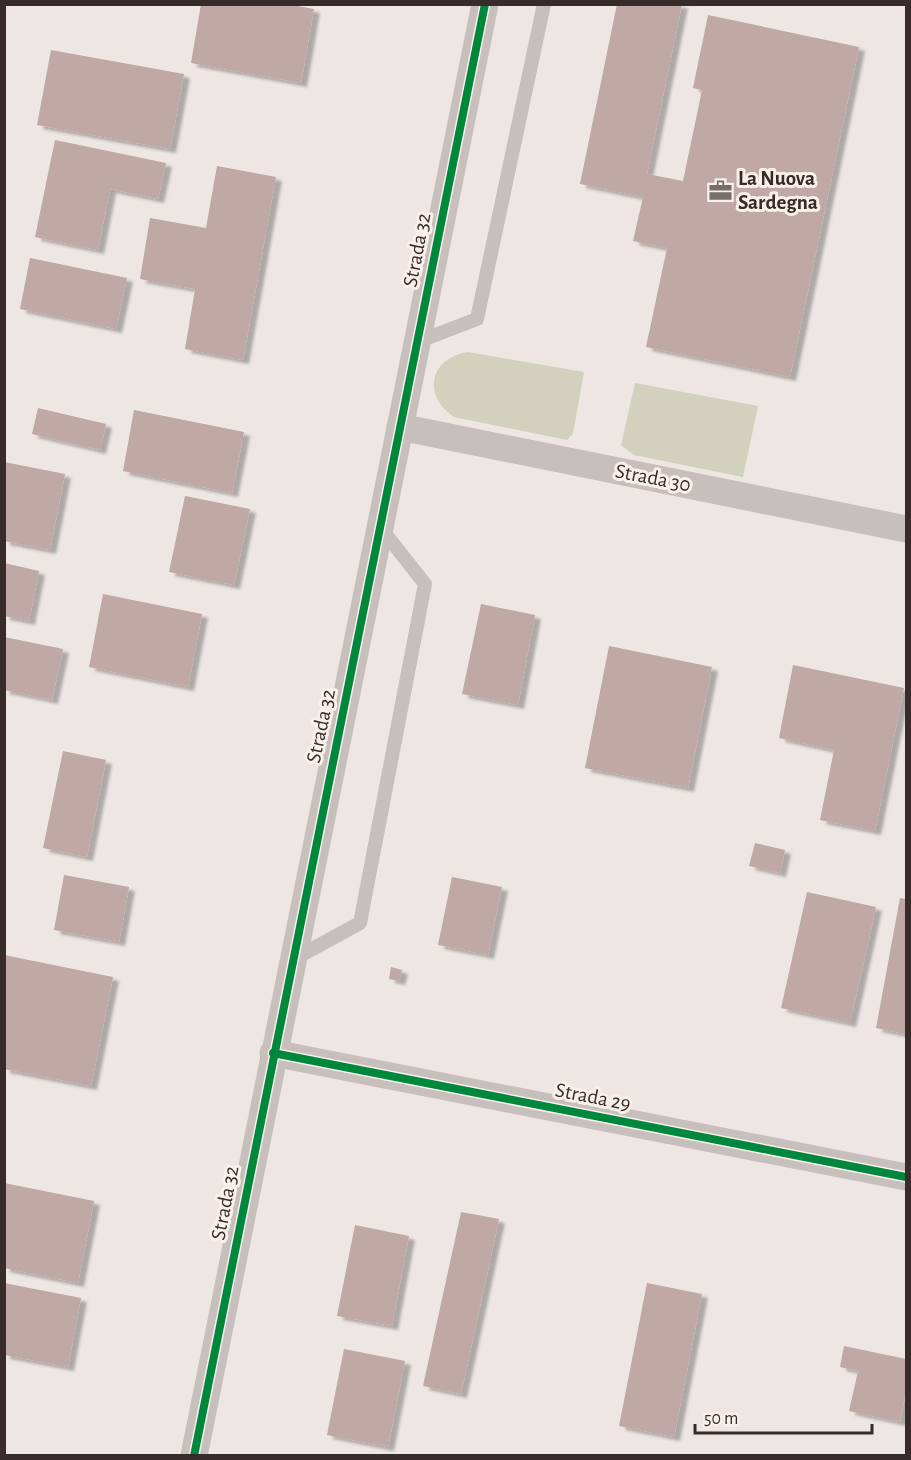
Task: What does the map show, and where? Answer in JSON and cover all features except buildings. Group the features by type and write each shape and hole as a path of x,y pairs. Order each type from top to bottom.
{"street":[{"name":"Strada 32","path":"194,1455 484,4"},
{"name":"Strada 30","path":"400,427 906,529"},
{"name":"Strada 29","path":"273,1053 906,1177"}],"lane":[{"path":"417,342 477,318 543,4"},
{"path":"292,960 360,923 425,584 380,527"}],"green space":[{"path":"468,352 584,372 573,434 567,440 454,417 437,399 434,379 445,362"},
{"path":"635,383 758,406 743,477 634,455 621,445"}],"cycle path":[{"path":"194,1456 485,4"},
{"path":"273,1053 906,1177"}],"place":[{"name":"La Nuova Sardegna","path":"720,190"}]}
